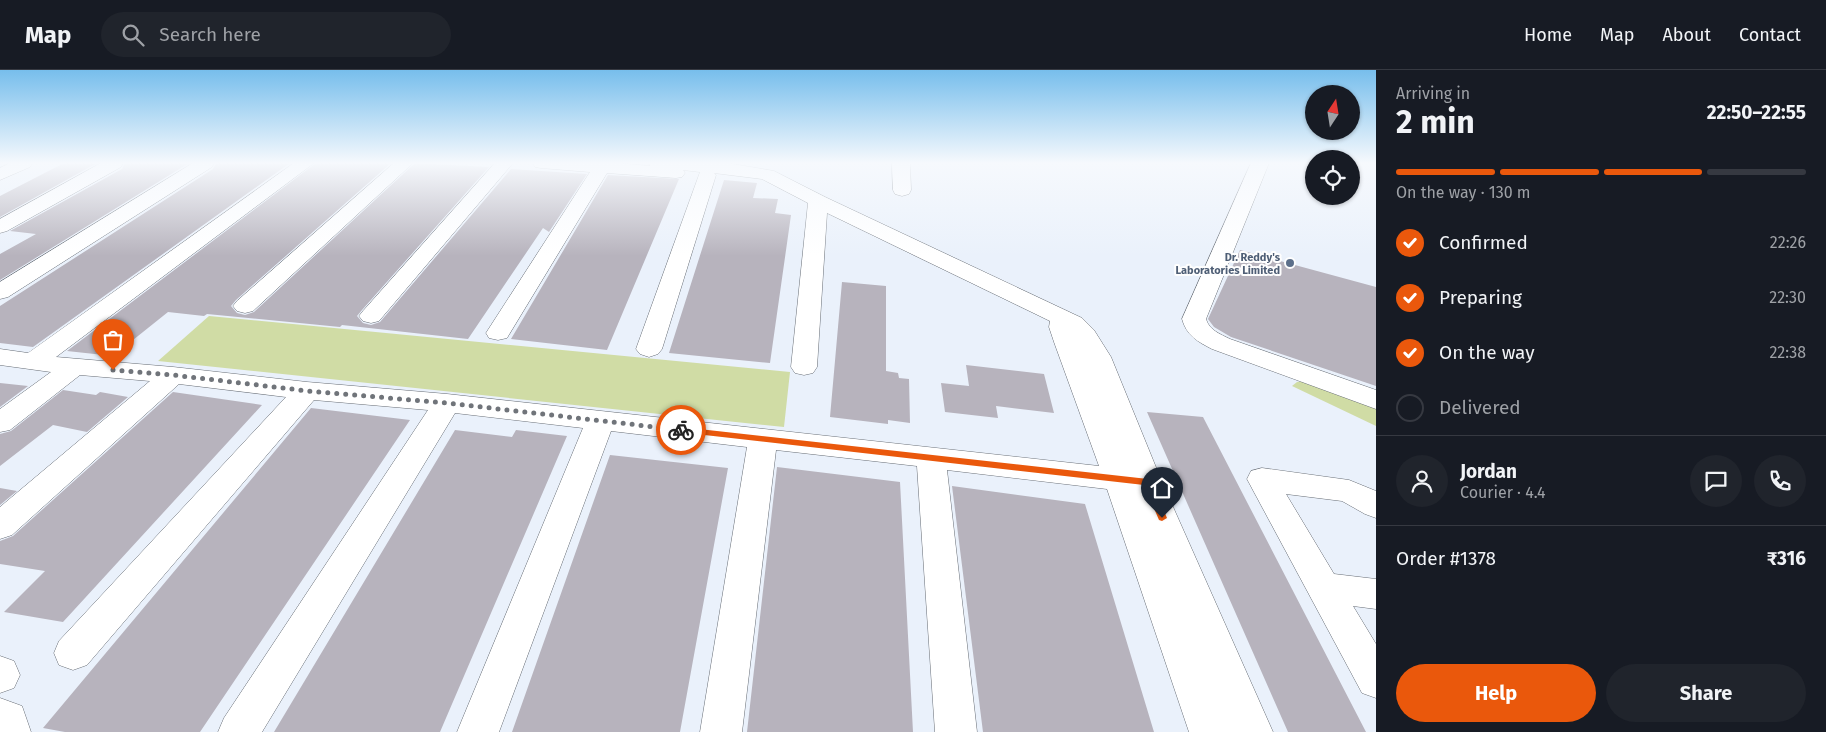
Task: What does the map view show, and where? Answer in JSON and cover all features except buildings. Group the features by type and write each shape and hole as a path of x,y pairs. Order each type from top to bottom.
{"street":[{"path":"0,227 59,194"},
{"path":"0,292 157,194"},
{"path":"34,361 264,194"},
{"path":"244,306 370,194"},
{"path":"371,316 478,194"},
{"path":"498,333 585,194"},
{"path":"648,349 701,194"},
{"path":"805,194 1062,318 1061,327 1066,342 1252,732"},
{"path":"1247,194 1194,319 1194,324 1201,333 1221,344 1376,400"},
{"path":"804,367 818,201"},
{"path":"0,357 74,367 173,375 308,391 447,403 1133,481"},
{"path":"0,423 74,367"},
{"path":"0,526 173,375"},
{"path":"73,653 308,391"},
{"path":"239,732 447,403"},
{"path":"478,732 600,421"},
{"path":"721,732 763,438"},
{"path":"931,458 956,732"},
{"path":"1376,506 1349,491 1262,478 1376,680"},
{"path":"1133,481 1210,732"},
{"path":"1322,587 1376,594"},
{"path":"0,718 7,720 10,732"}],"green space":[{"path":"209,316 790,372 784,427 158,361"},
{"path":"1303,381 1376,407 1376,426 1292,386 1297,382"}],"way so far":[{"path":"113,370 308,391 447,403 681,430"}],"place":[{"name":"Dr. Reddy's Laboratories Limited","path":"1290,263"}],"route":[{"path":"681,430 1148,482 1162,518"}]}
